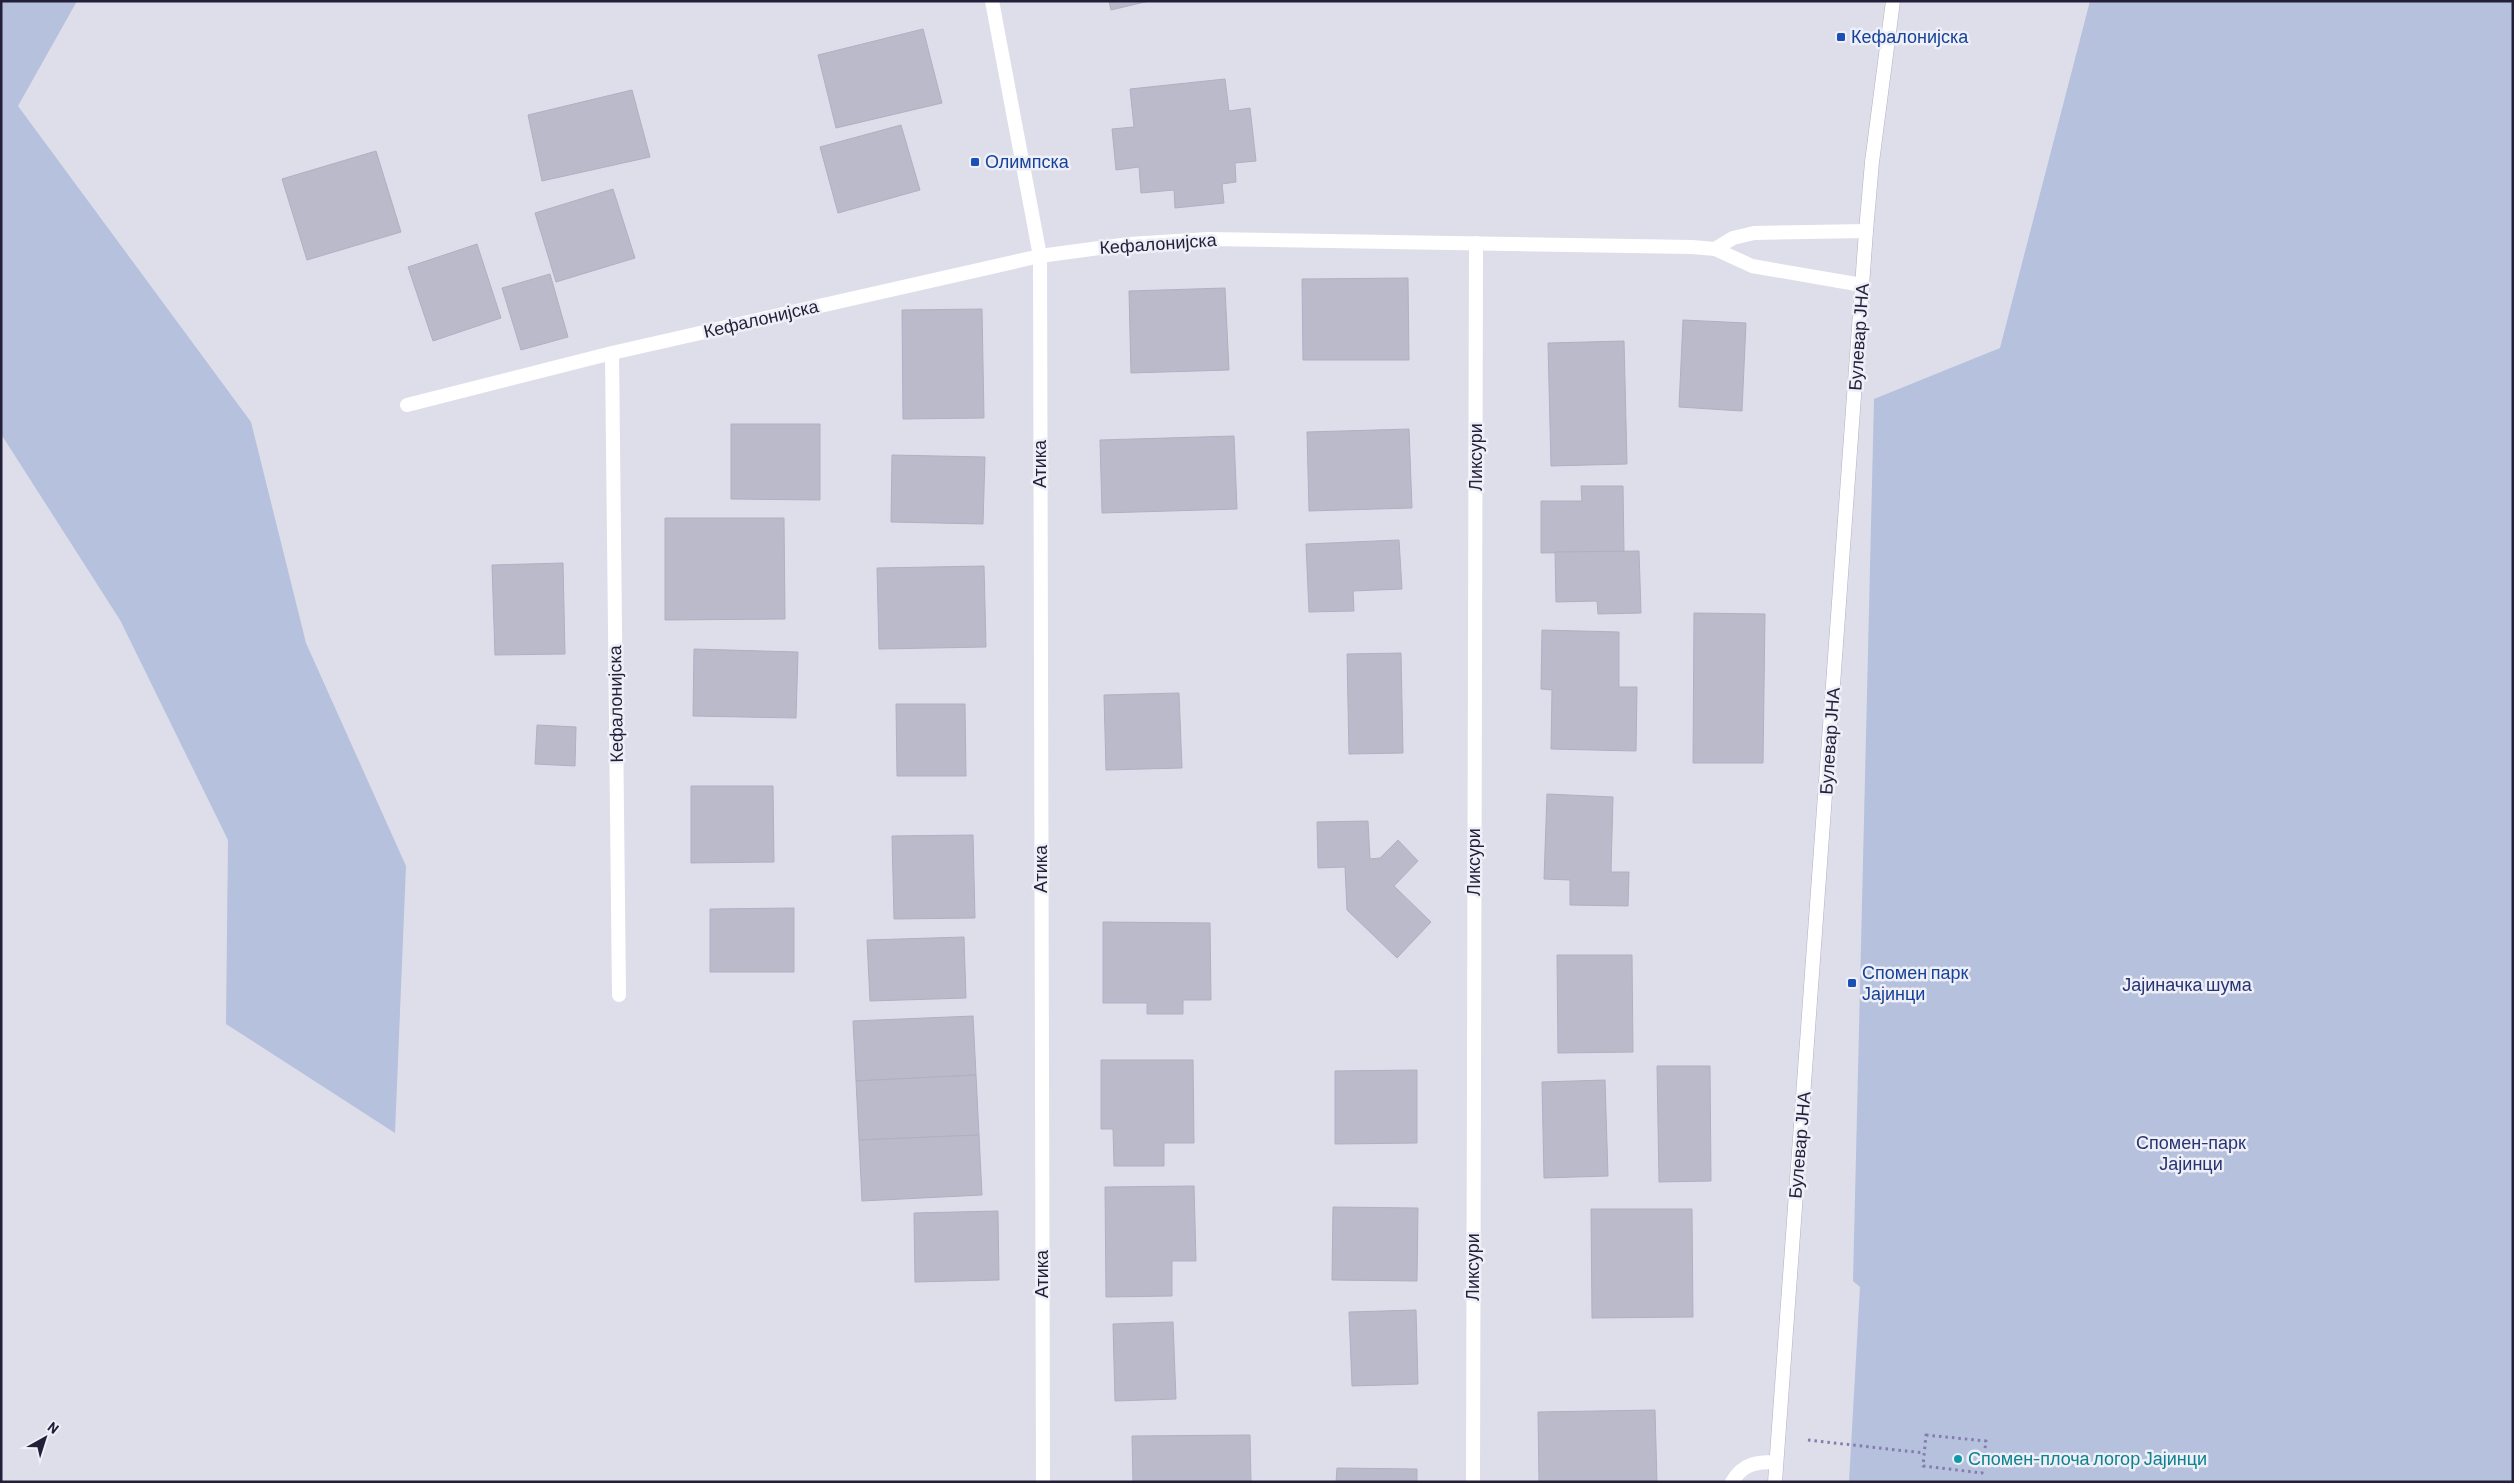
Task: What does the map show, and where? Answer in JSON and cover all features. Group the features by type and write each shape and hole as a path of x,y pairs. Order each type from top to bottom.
{"street":[{"path":"992,1 1040,256"},
{"name":"Булевар ЈНА","path":"1775,1482 1810,1033 1866,231 1879,98 1893,1"},
{"path":"1715,250 1733,238 1754,233 1866,231"},
{"name":"Кефалонијска","path":"407,405 612,353 1040,256 1129,244 1208,239 1692,247 1715,250 1752,266 1862,285"},
{"name":"Ликсури","path":"1473,1482 1476,243"},
{"name":"Атика","path":"1040,256 1043,1482"},
{"name":"Кефалонијска","path":"612,353 619,995"},
{"path":"1732,1482 1745,1466 1756,1462 1776,1462"}],"path":[{"path":"1926,1435 1986,1441 1982,1472 1923,1466 1924,1453 1926,1435"},
{"path":"1778,1436 1924,1453"}],"green space":[{"path":"1,1 77,1 18,106 251,422 306,643 406,866 395,1133 226,1024 228,840 120,620 1,434"},
{"name":"Јајиначка шума","path":"2090,1 2513,1 2513,1482 1849,1482 1860,1287 1853,1281 1874,399 2000,348"}],"building":[{"path":"1109,1 1149,1 1111,10"},
{"path":"923,29 942,103 836,128 818,55"},
{"path":"1225,79 1229,111 1250,108 1256,161 1235,163 1236,182 1222,184 1224,203 1175,208 1174,190 1141,193 1139,167 1116,170 1112,129 1134,127 1130,89"},
{"path":"632,90 650,157 542,181 528,115"},
{"path":"901,125 920,190 838,213 820,147"},
{"path":"376,151 401,232 307,260 282,179"},
{"path":"613,189 635,258 556,282 535,213"},
{"path":"477,244 501,318 433,341 408,267"},
{"path":"550,274 568,337 521,350 502,288"},
{"path":"1408,278 1409,360 1303,360 1302,279"},
{"path":"1225,288 1229,370 1131,373 1129,291"},
{"path":"982,309 984,418 903,419 902,310"},
{"path":"1683,320 1746,323 1742,411 1679,407"},
{"path":"1624,341 1627,464 1551,466 1548,343"},
{"path":"731,424 820,424 820,500 731,499"},
{"path":"1409,429 1412,508 1309,511 1307,432"},
{"path":"1234,436 1237,509 1102,513 1100,440"},
{"path":"892,455 985,457 983,524 891,522"},
{"path":"1581,486 1623,486 1624,552 1541,553 1541,501 1582,501"},
{"path":"665,518 784,518 785,619 665,620"},
{"path":"1399,540 1402,589 1353,591 1354,611 1309,612 1306,544"},
{"path":"1639,551 1641,613 1598,614 1597,601 1556,602 1555,552"},
{"path":"563,563 565,654 495,655 492,565"},
{"path":"984,566 986,647 879,649 877,568"},
{"path":"1694,613 1765,614 1763,763 1693,763"},
{"path":"1542,630 1619,632 1619,687 1637,687 1636,751 1551,749 1552,690 1541,689"},
{"path":"694,649 798,652 796,718 693,716"},
{"path":"1401,653 1403,753 1349,754 1347,654"},
{"path":"1179,693 1182,768 1106,770 1104,695"},
{"path":"896,704 965,704 966,776 897,776"},
{"path":"537,725 576,727 575,766 535,764"},
{"path":"691,786 773,786 774,862 691,863"},
{"path":"1547,794 1613,797 1611,872 1629,872 1628,906 1570,905 1570,880 1544,879"},
{"path":"1368,821 1370,859 1380,858 1398,840 1418,861 1394,886 1431,922 1397,958 1347,910 1345,867 1318,868 1317,822"},
{"path":"973,835 975,918 894,919 892,836"},
{"path":"794,908 794,972 710,972 710,909"},
{"path":"1103,922 1210,923 1211,1000 1183,1000 1183,1014 1147,1014 1147,1003 1103,1003"},
{"path":"964,937 966,998 870,1001 867,940"},
{"path":"1557,955 1632,955 1633,1052 1558,1053"},
{"path":"973,1016 976,1075 856,1081 853,1021"},
{"path":"1101,1060 1193,1060 1194,1143 1164,1143 1164,1166 1114,1166 1113,1129 1101,1129"},
{"path":"1657,1066 1710,1066 1711,1181 1659,1182"},
{"path":"1417,1070 1417,1143 1335,1144 1335,1071"},
{"path":"976,1075 979,1135 859,1140 856,1081"},
{"path":"1605,1080 1608,1176 1544,1178 1542,1082"},
{"path":"979,1135 982,1195 862,1201 859,1140"},
{"path":"1194,1186 1196,1261 1172,1261 1172,1296 1106,1297 1105,1187"},
{"path":"1333,1207 1418,1208 1417,1281 1332,1280"},
{"path":"1591,1209 1692,1209 1693,1317 1592,1318"},
{"path":"998,1211 999,1280 915,1282 914,1213"},
{"path":"1416,1310 1418,1384 1352,1386 1349,1312"},
{"path":"1173,1322 1176,1399 1115,1401 1113,1324"},
{"path":"1655,1410 1657,1482 1539,1482 1538,1412"},
{"path":"1250,1435 1251,1482 1133,1482 1132,1436"},
{"path":"1337,1468 1417,1469 1417,1482 1336,1482"}],"place":[{"name":"Кефалонијска","path":"1841,37"},
{"name":"Олимпска","path":"975,162"},
{"name":"Спомен парк Јајинци","path":"1852,983"},
{"name":"Спомен-плоча логор Јајинци","path":"1958,1459"}],"park label":[{"name":"Спомен-парк Јајинци","path":"2191,1153"}]}
